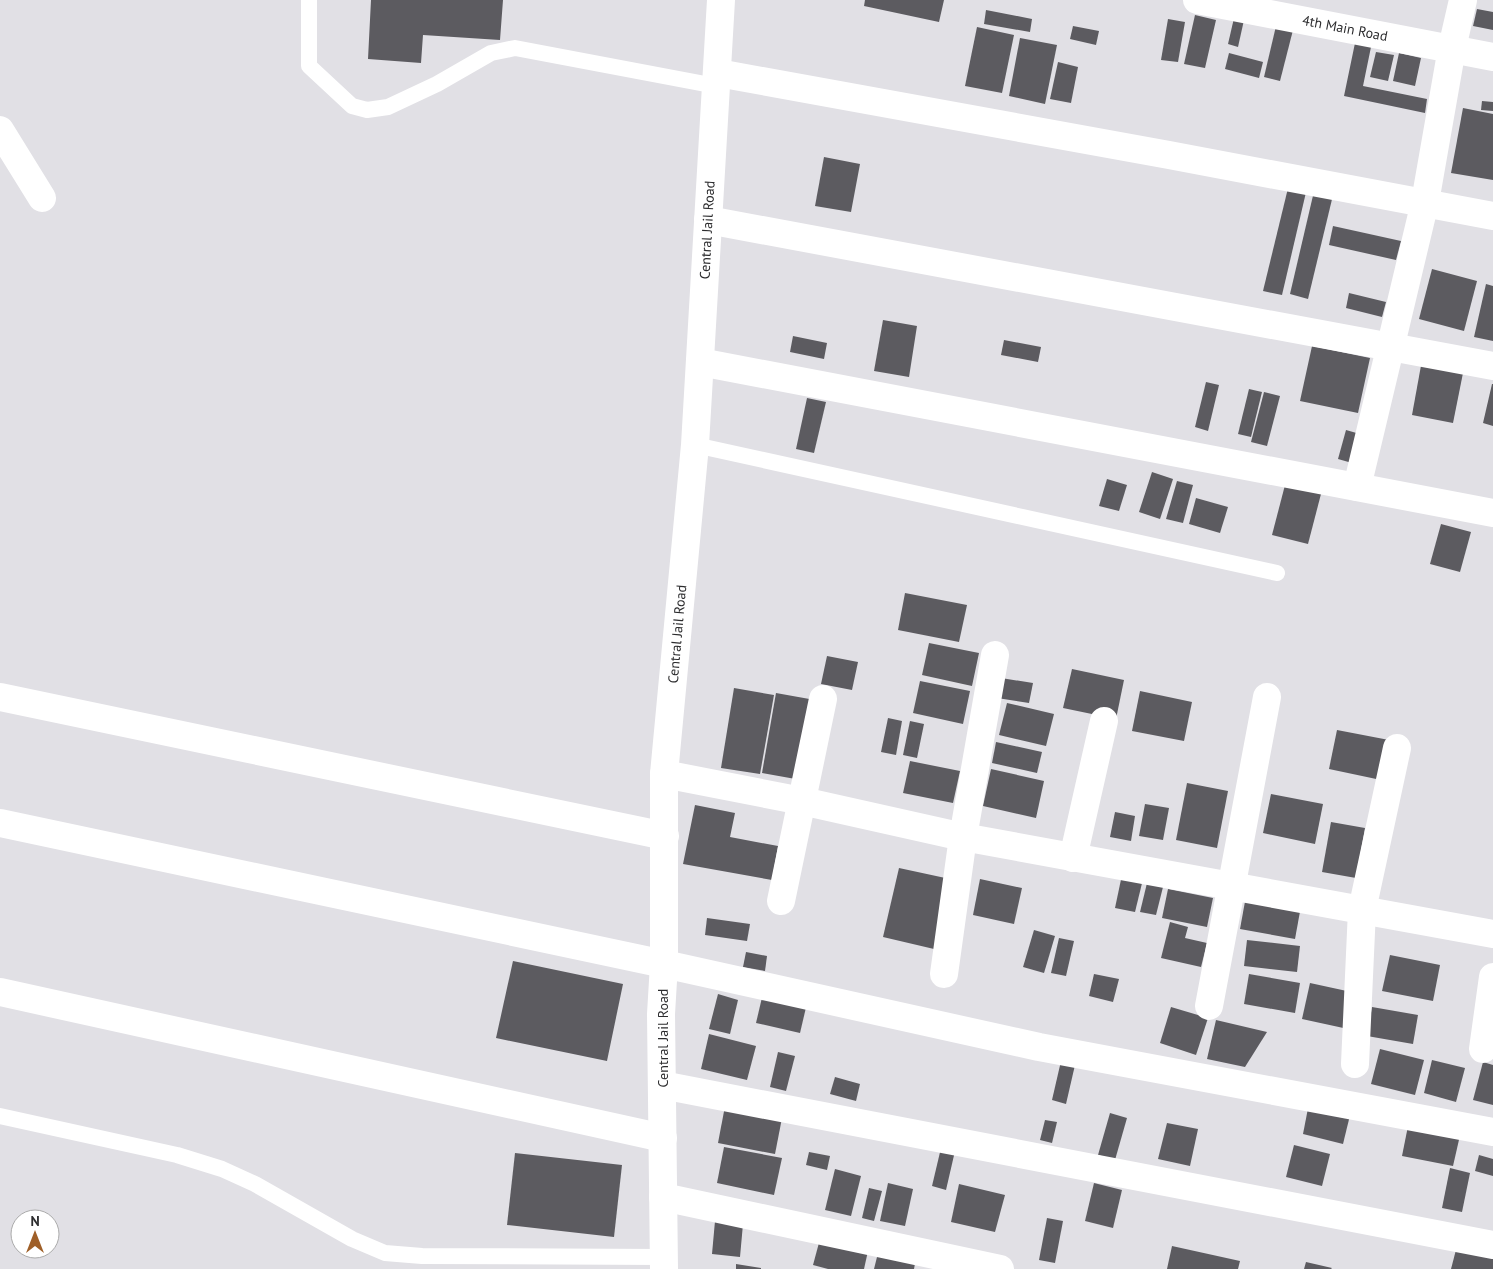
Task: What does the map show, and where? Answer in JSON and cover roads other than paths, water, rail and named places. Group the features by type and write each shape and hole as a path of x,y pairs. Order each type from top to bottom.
{"street":[{"name":"Central Jail Road","path":"664,1263 661,1014 664,964 664,774 695,445 722,0"},
{"name":"4th Main Road","path":"1197,0 1493,56"},
{"path":"1357,487 1424,202 1452,48 1463,0"},
{"path":"717,80 1424,202 1493,216"},
{"path":"0,130 42,198"},
{"path":"708,220 1493,366"},
{"path":"700,362 1493,513"},
{"path":"944,974 963,837 995,655"},
{"path":"0,697 664,836"},
{"path":"1209,1006 1267,697"},
{"path":"781,901 823,699"},
{"path":"1073,858 1104,721"},
{"path":"1355,1064 1362,910 1397,748"},
{"path":"664,774 802,801 963,837 1493,934"},
{"path":"0,823 1039,1046 1493,1132"},
{"path":"1483,1048 1493,977"},
{"path":"0,992 662,1138"},
{"path":"662,1085 1493,1245"},
{"path":"663,1197 1000,1269"}],"lane":[{"path":"309,0 308,66 352,106 367,110 388,107 437,84 491,53 515,48 717,80"},
{"path":"695,445 1277,573"},
{"path":"0,1116 177,1155 222,1169 256,1184 352,1239 385,1253 422,1256 664,1263"}]}
